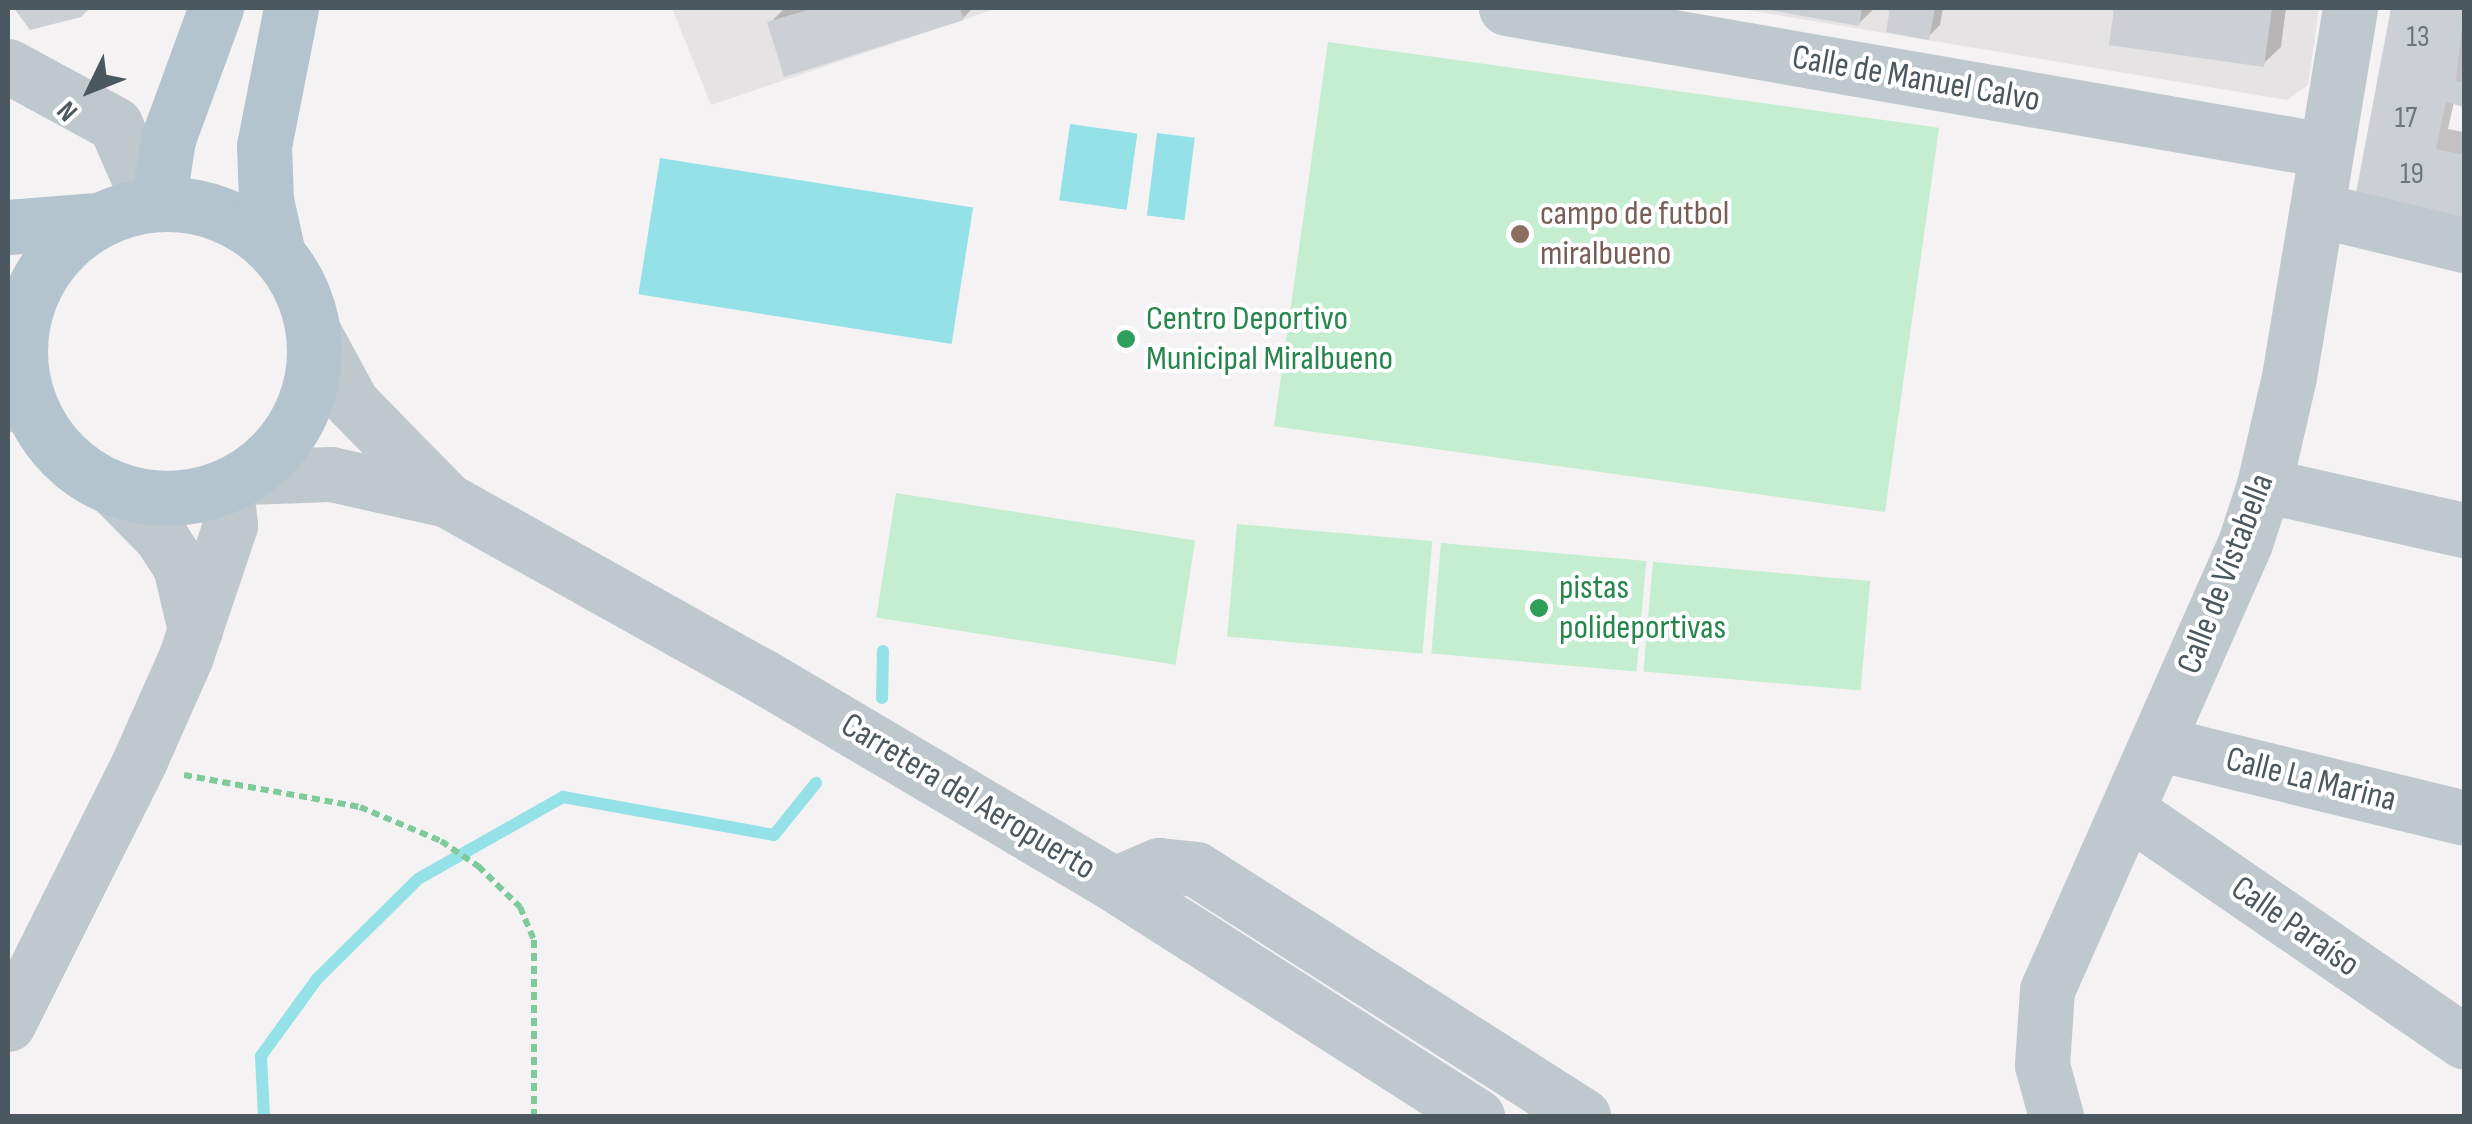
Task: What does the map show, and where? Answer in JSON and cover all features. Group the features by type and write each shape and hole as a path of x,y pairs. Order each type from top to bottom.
{"main road":[{"path":"154,204 168,138 216,8"},
{"path":"278,254 266,200 264,146 290,8"},
{"name":"Carretera del Aeropuerto","path":"8,227 98,220 154,204 192,206 224,215 253,231 278,254 301,290 313,330 314,365 308,398 293,429 272,456 236,482 169,499 124,500 64,457 16,393 22,324 32,292 48,263 98,220"}],"street":[{"name":"Calle de Manuel Calvo","path":"1506,8 2325,150"},
{"name":"Calle de Vistabella","path":"2056,1116 2042,1065 2047,990 2245,543 2264,486 2289,378 2350,8"},
{"path":"8,66 116,124 154,204"},
{"path":"2319,210 2464,245"},
{"name":"Carretera del Aeropuerto","path":"313,330 352,402 447,500 795,695 1114,884 1476,1116"},
{"name":"Carretera del Aeropuerto","path":"236,482 331,474 447,500"},
{"path":"8,1024 140,760 195,630 230,525 236,482"},
{"path":"2264,486 2464,530"},
{"path":"124,500 160,537 180,566 195,630"},
{"name":"Calle La Marina","path":"2157,743 2464,818"},
{"name":"Calle Paraíso","path":"2127,810 2464,1042"},
{"path":"1114,884 1159,864 1196,869 1583,1116"}],"path":[{"path":"16,393 43,454 71,482 110,507 124,500"},
{"path":"140,760 190,778 360,807 442,841 478,866 520,907 534,940 534,1116"}],"shaded area":[{"path":"672,8 998,8 711,105"},
{"path":"1735,8 2319,8 2308,85 2287,100"}],"green space":[{"path":"1328,42 1939,128 1885,512 1274,426"},
{"path":"896,493 1195,540 1176,665 876,617"},
{"path":"1237,524 1432,541 1422,654 1227,637"},
{"name":"pistas polideportivas","path":"1441,543 1646,561 1637,672 1431,654"},
{"path":"1653,562 1870,581 1861,691 1643,672"}],"water":[{"path":"1070,124 1137,133 1127,210 1059,200"},
{"path":"1157,133 1195,138 1185,220 1147,215"},
{"path":"660,158 973,208 952,344 638,294"}],"building":[{"path":"14,8 90,8 81,17 30,30"},
{"path":"814,8 960,8 964,20 784,77 767,22"},
{"path":"1758,8 1862,8 1859,26"},
{"path":"1890,8 1935,8 1929,40 1886,32"},
{"path":"2114,8 2272,8 2264,67 2109,45"},
{"path":"2391,8 2464,8 2456,81 2464,83 2464,107 2446,102 2436,149 2464,155 2464,218 2356,193"}],"waterway":[{"path":"882,698 883,651"},
{"path":"264,1116 261,1056 317,979 418,879 563,797 774,835 816,783"}],"place":[{"name":"campo de futbol miralbueno","path":"1520,234"},
{"name":"Centro Deportivo Municipal Miralbueno","path":"1126,339"},
{"name":"pistas polideportivas","path":"1539,608"}]}
